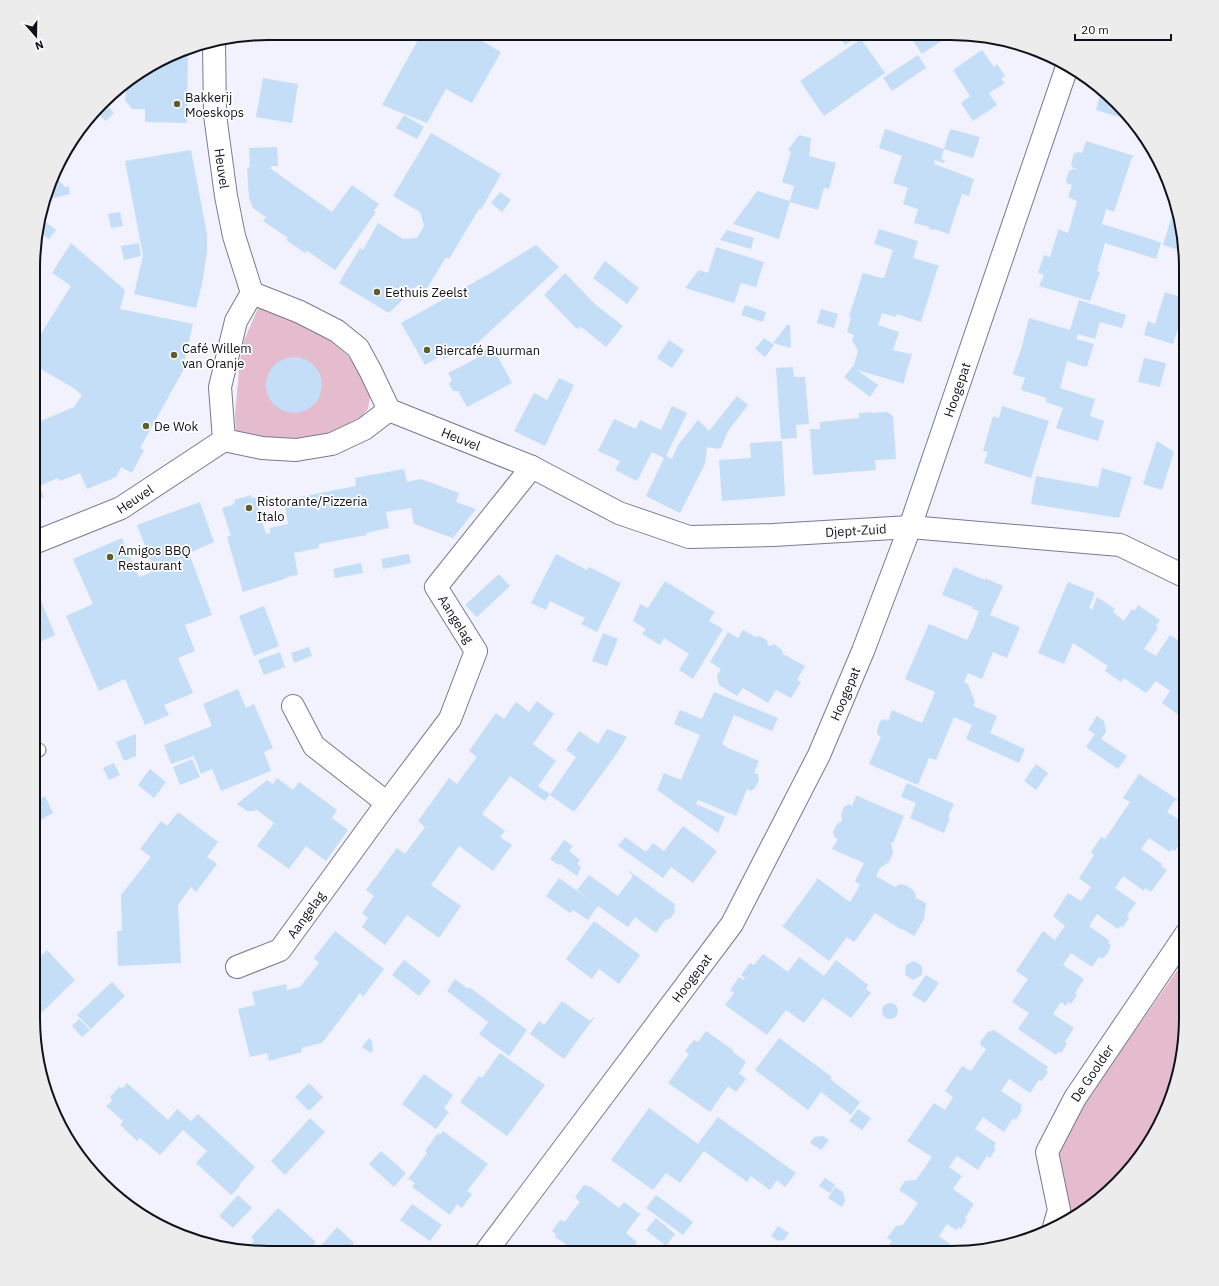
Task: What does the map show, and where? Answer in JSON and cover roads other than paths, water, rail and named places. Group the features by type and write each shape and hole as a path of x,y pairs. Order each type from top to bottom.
{"street":[{"name":"Heuvel","path":"214,47 215,115 226,196 234,236 252,293"},
{"name":"Hoogepat","path":"490,1246 732,924 819,755 863,651 910,527 1066,71"},
{"path":"252,293 300,312 337,331 358,348 389,410 364,429 332,444 296,450 262,448 224,440 220,387 236,321 252,293"},
{"name":"Heuvel","path":"389,410 532,467"},
{"name":"Heuvel","path":"40,540 121,508 224,440"},
{"name":"Djept-Zuid","path":"532,467 619,513 689,537 773,535 910,527 1120,545 1179,574"},
{"name":"Aangelag","path":"237,967 280,950 450,719 476,651 436,587 532,467"},
{"path":"293,706 314,746 387,803"},
{"name":"De Goolder","path":"1056,1221 1059,1210 1047,1152 1075,1098 1179,944"}],"place":[{"name":"Bakkerij Moeskops","path":"177,104"},
{"name":"Eethuis Zeelst","path":"377,292"},
{"name":"Biercafé Buurman","path":"427,350"},
{"name":"Café Willem van Oranje","path":"174,355"},
{"name":"De Wok","path":"146,426"},
{"name":"Ristorante/Pizzeria Italo","path":"249,508"},
{"name":"Amigos BBQ Restaurant","path":"110,557"}]}
